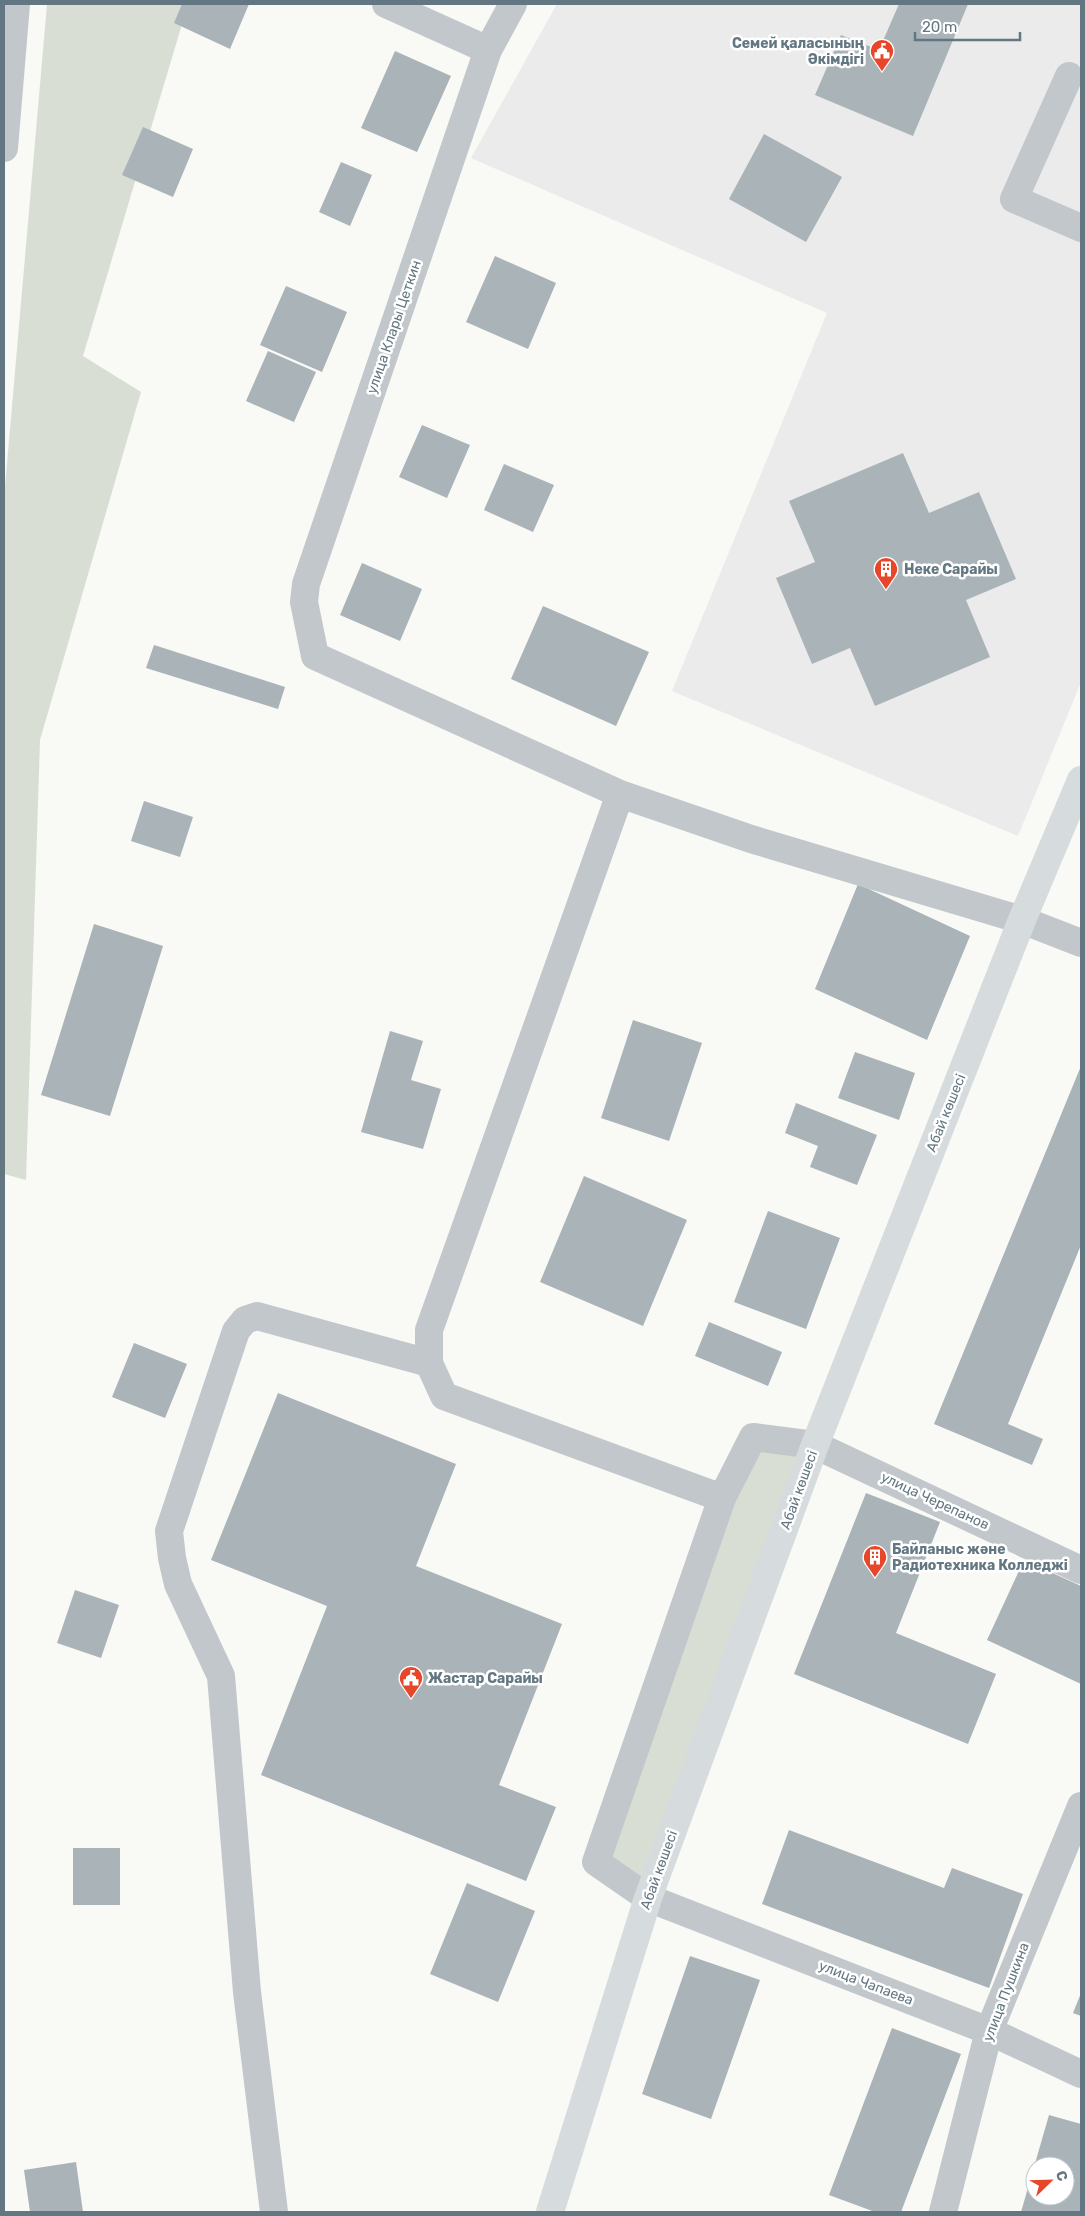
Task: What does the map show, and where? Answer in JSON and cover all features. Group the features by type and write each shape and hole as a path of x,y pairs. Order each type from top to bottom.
{"main road":[{"name":"Абай көшесі","path":"550,2212 648,1898 816,1444 1022,920 1081,780"}],"street":[{"path":"4,148 16,4"},
{"path":"386,4 488,50"},
{"name":"улица Клары Цеткин","path":"513,4 488,50 306,584 304,602 315,656 620,794"},
{"path":"1069,76 1014,199 1081,228"},
{"path":"722,1498 444,1396 429,1363 429,1330 620,794 751,839 1022,920 1081,943"},
{"path":"274,2212 247,1992 221,1676 178,1584 172,1558 169,1531 236,1331 246,1320 257,1316 429,1363"},
{"name":"улица Черепанов","path":"722,1498 753,1438 816,1444 1081,1570"},
{"name":"улица Чапаева","path":"722,1498 596,1862 648,1898 989,2031 1081,2074"},
{"name":"улица Пушкина","path":"943,2212 989,2031 1081,1806"}],"shaded area":[{"path":"47,4 188,4 83,356 141,392 40,740 26,1180 4,1174 4,498"},
{"path":"557,4 1081,4 1081,682 1018,836 672,691 827,313 471,158"},
{"path":"753,1437 815,1445 648,1898 596,1862"}],"building":[{"path":"182,4 249,4 230,49 174,23"},
{"name":"Семей қаласының Әкімдігі","path":"899,4 968,4 913,136 815,95 841,35 879,50"},
{"path":"395,51 451,76 417,152 361,128"},
{"path":"143,127 193,149 173,197 122,175"},
{"path":"764,134 842,177 806,242 729,199"},
{"path":"341,162 372,175 350,226 319,212"},
{"path":"495,256 556,283 528,349 466,322"},
{"path":"286,286 347,312 322,372 260,345"},
{"path":"268,351 316,372 294,422 246,401"},
{"path":"422,425 470,445 447,498 399,477"},
{"name":"Неке Сарайы","path":"903,453 929,513 979,492 1016,579 966,600 990,657 875,706 850,648 812,664 776,578 815,562 789,501"},
{"path":"504,464 554,485 533,532 484,510"},
{"path":"362,563 422,589 400,641 340,615"},
{"path":"543,606 649,652 616,726 511,679"},
{"path":"154,645 285,687 278,709 146,668"},
{"path":"144,801 193,817 180,857 131,841"},
{"path":"858,884 970,936 927,1040 815,989"},
{"path":"94,924 163,946 110,1116 41,1095"},
{"path":"633,1020 702,1043 669,1141 601,1118"},
{"path":"390,1031 423,1041 411,1080 441,1089 423,1149 361,1132"},
{"path":"855,1052 915,1073 899,1120 838,1098"},
{"path":"1081,1066 1081,1245 1008,1424 1043,1439 1032,1465 934,1424"},
{"path":"796,1103 877,1135 857,1185 810,1167 818,1146 785,1133"},
{"path":"584,1176 687,1220 643,1326 540,1282"},
{"path":"768,1211 840,1238 806,1329 734,1302"},
{"path":"709,1322 782,1352 768,1386 695,1356"},
{"path":"134,1343 187,1364 165,1418 112,1397"},
{"name":"Жастар Сарайы","path":"278,1393 456,1464 416,1566 562,1624 499,1785 556,1807 526,1881 261,1775 327,1606 211,1560"},
{"name":"Байланыс және Радиотехника Колледжі","path":"866,1493 940,1522 896,1633 996,1674 968,1744 794,1674"},
{"path":"1024,1560 1081,1586 1081,1684 987,1640"},
{"path":"75,1590 119,1605 101,1658 57,1643"},
{"path":"789,1830 944,1888 952,1868 1023,1894 989,1988 762,1904"},
{"path":"73,1848 120,1848 120,1905 73,1905"},
{"path":"467,1883 535,1911 498,2002 430,1974"},
{"path":"690,1956 760,1980 711,2119 642,2094"},
{"path":"1081,1993 1081,2016 1073,2013"},
{"path":"892,2028 961,2054 901,2212 875,2212 829,2195"},
{"path":"1049,2115 1081,2124 1081,2212 1021,2212 1025,2198 1025,2206 1075,2206 1075,2156 1037,2156"},
{"path":"76,2162 83,2212 30,2212 24,2170"}],"place":[{"name":"Семей қаласының Әкімдігі","path":"882,72"},
{"name":"Неке Сарайы","path":"886,590"},
{"name":"Байланыс және Радиотехника Колледжі","path":"875,1578"},
{"name":"Жастар Сарайы","path":"411,1699"}]}
